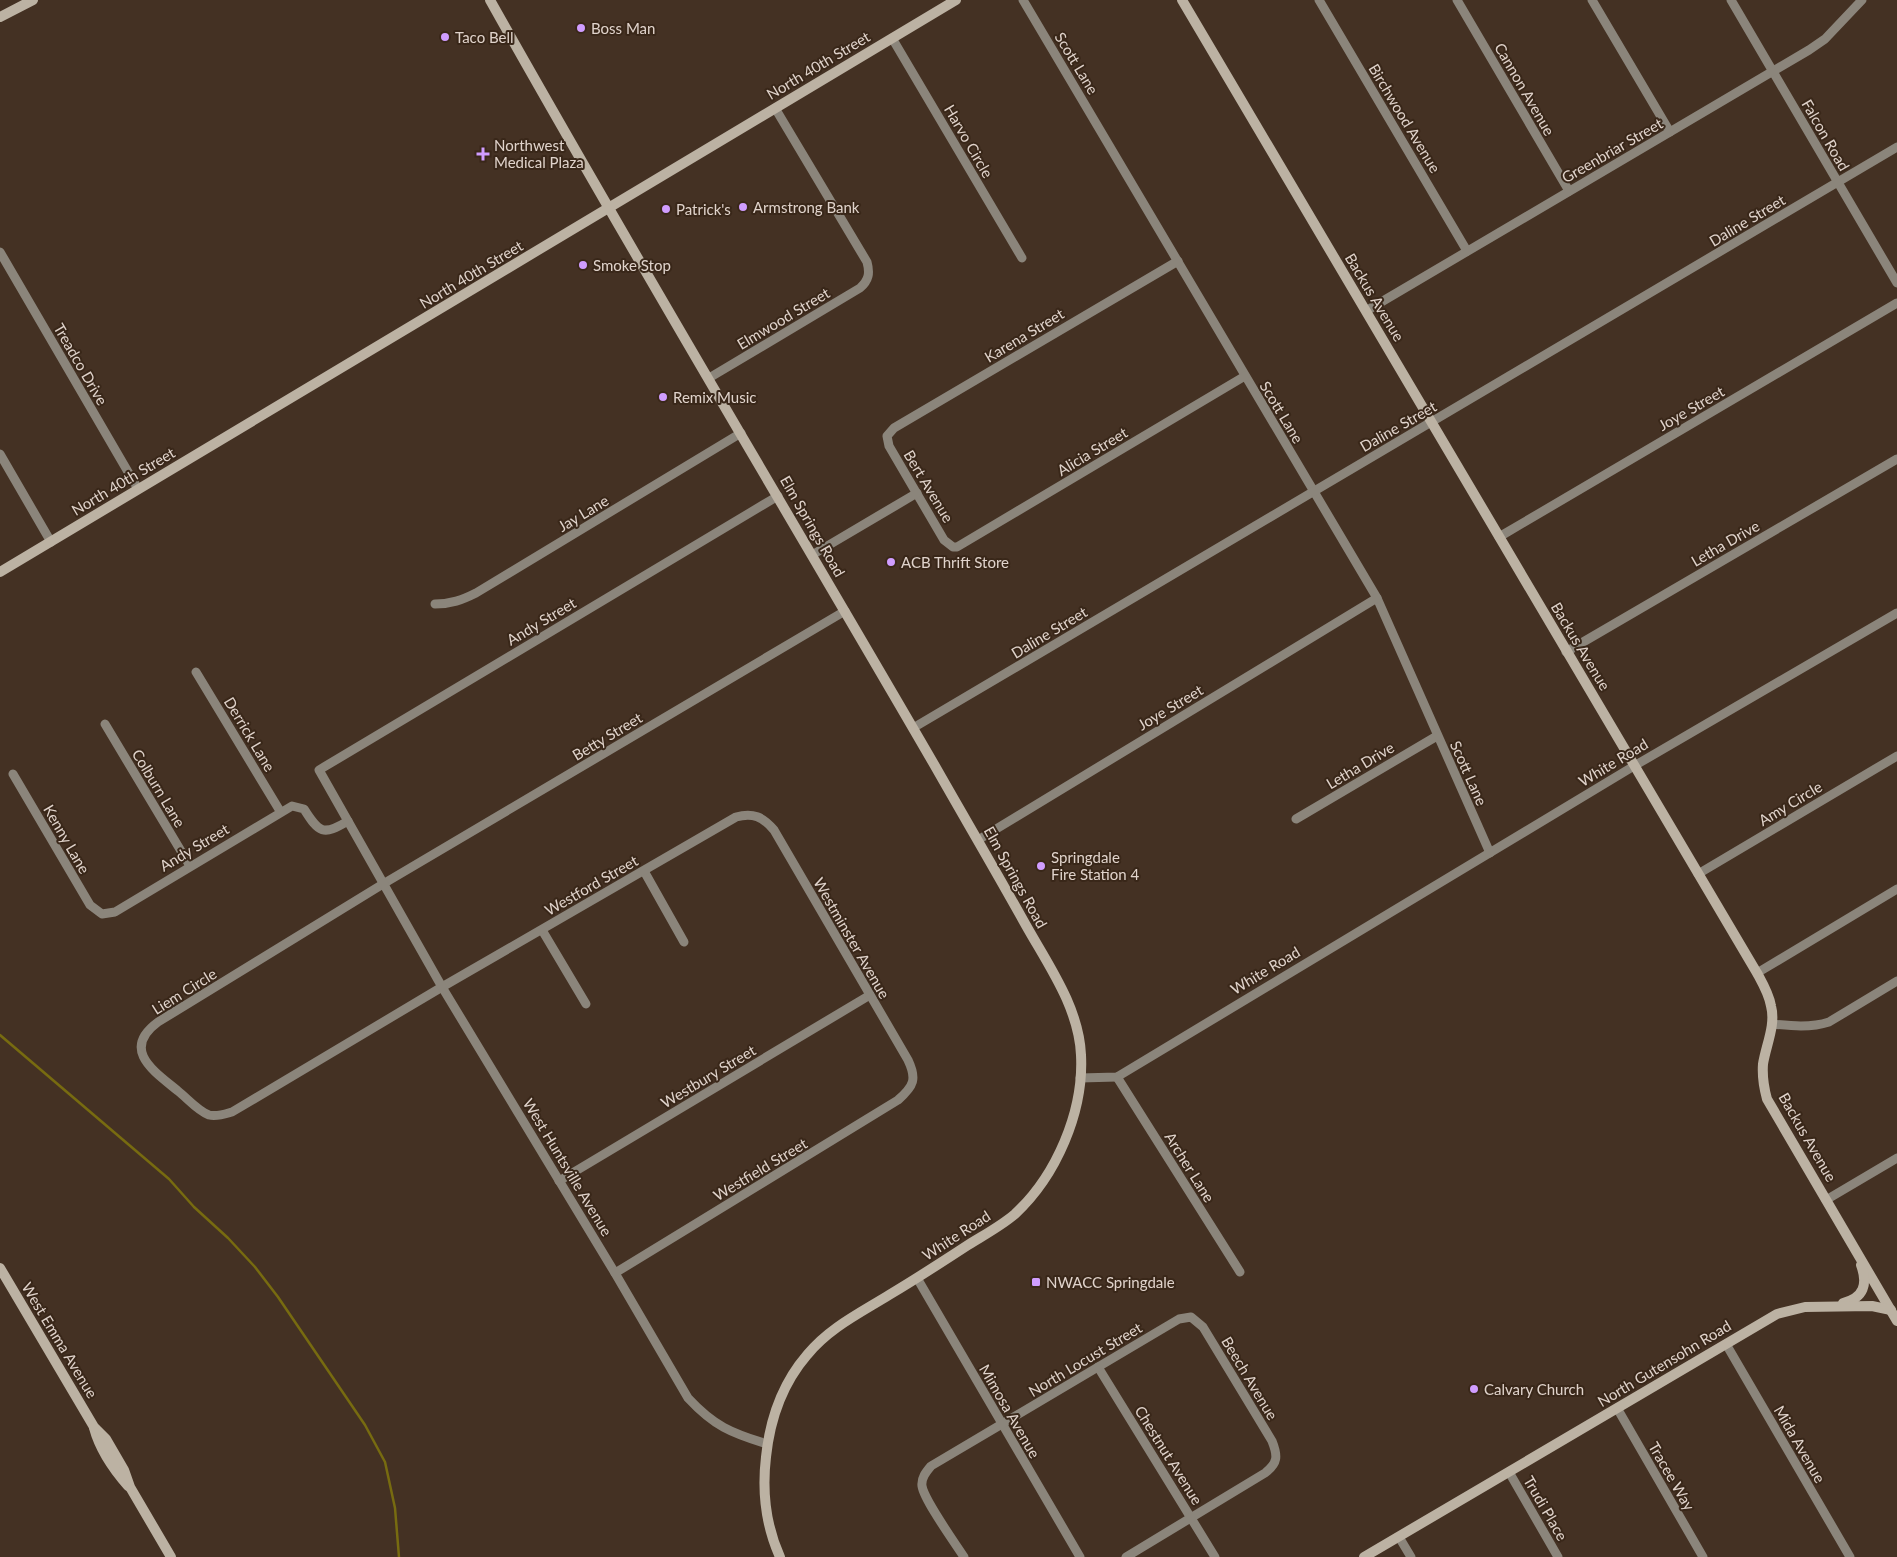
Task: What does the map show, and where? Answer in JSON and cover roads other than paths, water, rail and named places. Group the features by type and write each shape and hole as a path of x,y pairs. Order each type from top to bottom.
{"street":[{"path":"0,17 33,0"},
{"name":"Elm Springs Road","path":"490,0 978,840 1069,1005 1079,1035 1080,1078"},
{"name":"North 40th Street","path":"0,572 956,0"},
{"name":"Scott Lane","path":"1023,0 1377,598 1490,853"},
{"name":"Backus Avenue","path":"1182,0 1566,652 1758,973 1772,1007 1772,1024 1763,1065 1763,1082 1768,1099 1826,1200 1894,1309 1897,1321"},
{"name":"Birchwood Avenue","path":"1320,0 1468,251"},
{"name":"Cannon Avenue","path":"1457,0 1569,192"},
{"path":"1592,0 1670,132"},
{"name":"Falcon Road","path":"1731,0 1897,284"},
{"name":"Greenbriar Street","path":"1366,311 1809,50 1825,38 1862,0"},
{"name":"Harvo Circle","path":"892,38 1022,258"},
{"name":"Elmwood Street","path":"709,378 860,288 868,278 867,262 775,108"},
{"name":"Daline Street","path":"913,728 1897,147"},
{"name":"Treadco Drive","path":"0,252 138,489"},
{"name":"Karena Street","path":"888,436 894,428 1178,261"},
{"name":"Joye Street","path":"1499,537 1897,303"},
{"name":"Alicia Street","path":"953,547 961,545 1245,376"},
{"name":"Jay Lane","path":"436,604 449,604 461,601 476,593 741,433"},
{"name":"Bert Avenue","path":"888,436 889,446 944,540 953,547"},
{"path":"0,454 51,542"},
{"name":"Letha Drive","path":"1566,652 1897,459"},
{"path":"812,555 917,493"},
{"name":"Andy Street","path":"319,770 778,496"},
{"name":"Joye Street","path":"978,840 1377,598"},
{"name":"Betty Street","path":"383,884 845,611"},
{"name":"White Road","path":"767,1444 774,1413 786,1385 808,1354 835,1328 1011,1218 1027,1202 1053,1164 1067,1137 1076,1108 1080,1078 1117,1076 1634,766 1897,613"},
{"name":"Derrick Lane","path":"196,672 280,811"},
{"name":"Colburn Lane","path":"104,724 190,866"},
{"name":"Letha Drive","path":"1296,819 1437,736"},
{"name":"Amy Circle","path":"1698,874 1897,756"},
{"name":"West Huntsville Avenue","path":"319,770 442,987 615,1273 688,1398 702,1413 718,1425 736,1435 767,1444"},
{"name":"Kenny Lane","path":"13,774 90,905 102,914"},
{"name":"Andy Street","path":"102,914 115,912 280,811 292,806 304,809 314,824 324,831 331,831 348,821"},
{"name":"Westford Street","path":"442,987 736,817 746,814 756,815"},
{"name":"Westminster Avenue","path":"756,815 766,820 774,830 908,1060 913,1071 913,1082"},
{"path":"644,870 684,942"},
{"name":"Liem Circle","path":"383,884 158,1022 147,1032 142,1045 147,1065 204,1112 216,1116 224,1115 442,987"},
{"path":"1758,973 1897,889"},
{"path":"542,930 586,1004"},
{"path":"1772,1024 1800,1026 1820,1025 1829,1022 1897,982"},
{"name":"Westbury Street","path":"559,1181 870,995"},
{"name":"Archer Lane","path":"1117,1076 1240,1272"},
{"name":"Westfield Street","path":"615,1273 898,1100 907,1092 913,1082"},
{"path":"1826,1200 1897,1158"},
{"path":"1827,1306 1852,1301 1863,1290 1865,1282 1864,1272 1855,1248"},
{"name":"West Emma Avenue","path":"0,1268 94,1427 106,1439 120,1462 130,1487 171,1557"},
{"name":"Mimosa Avenue","path":"917,1278 1080,1557"},
{"name":"North Gutensohn Road","path":"1364,1557 1777,1314 1805,1307 1827,1306 1872,1306 1894,1309"},
{"name":"North Locust Street","path":"964,1557 924,1495 923,1479 931,1466 1179,1319 1191,1317"},
{"name":"Beech Avenue","path":"1191,1317 1203,1327 1276,1450 1276,1459 1272,1467 1265,1473 1191,1518"},
{"name":"Mida Avenue","path":"1726,1344 1850,1557"},
{"name":"Chestnut Avenue","path":"1098,1367 1215,1557"},
{"name":"Tracee Way","path":"1617,1408 1703,1557"},
{"path":"767,1444 764,1474 766,1509 780,1557"},
{"name":"Trudi Place","path":"1509,1472 1558,1557"},
{"path":"1126,1557 1191,1518"},
{"path":"1399,1537 1411,1557"}],"waterway":[{"path":"0,1035 169,1179 194,1207 228,1238 255,1267 278,1297 365,1425 385,1462 395,1508 399,1557"}],"place":[{"name":"Boss Man","path":"581,28"},
{"name":"Taco Bell","path":"445,37"},
{"name":"Northwest Medical Plaza","path":"483,154"},
{"name":"Armstrong Bank","path":"743,207"},
{"name":"Patrick's","path":"666,209"},
{"name":"Smoke Stop","path":"583,265"},
{"name":"Remix Music","path":"663,397"},
{"name":"ACB Thrift Store","path":"891,562"},
{"name":"Springdale Fire Station 4","path":"1041,866"},
{"name":"NWACC Springdale","path":"1036,1282"},
{"name":"Calvary Church","path":"1474,1389"}]}
